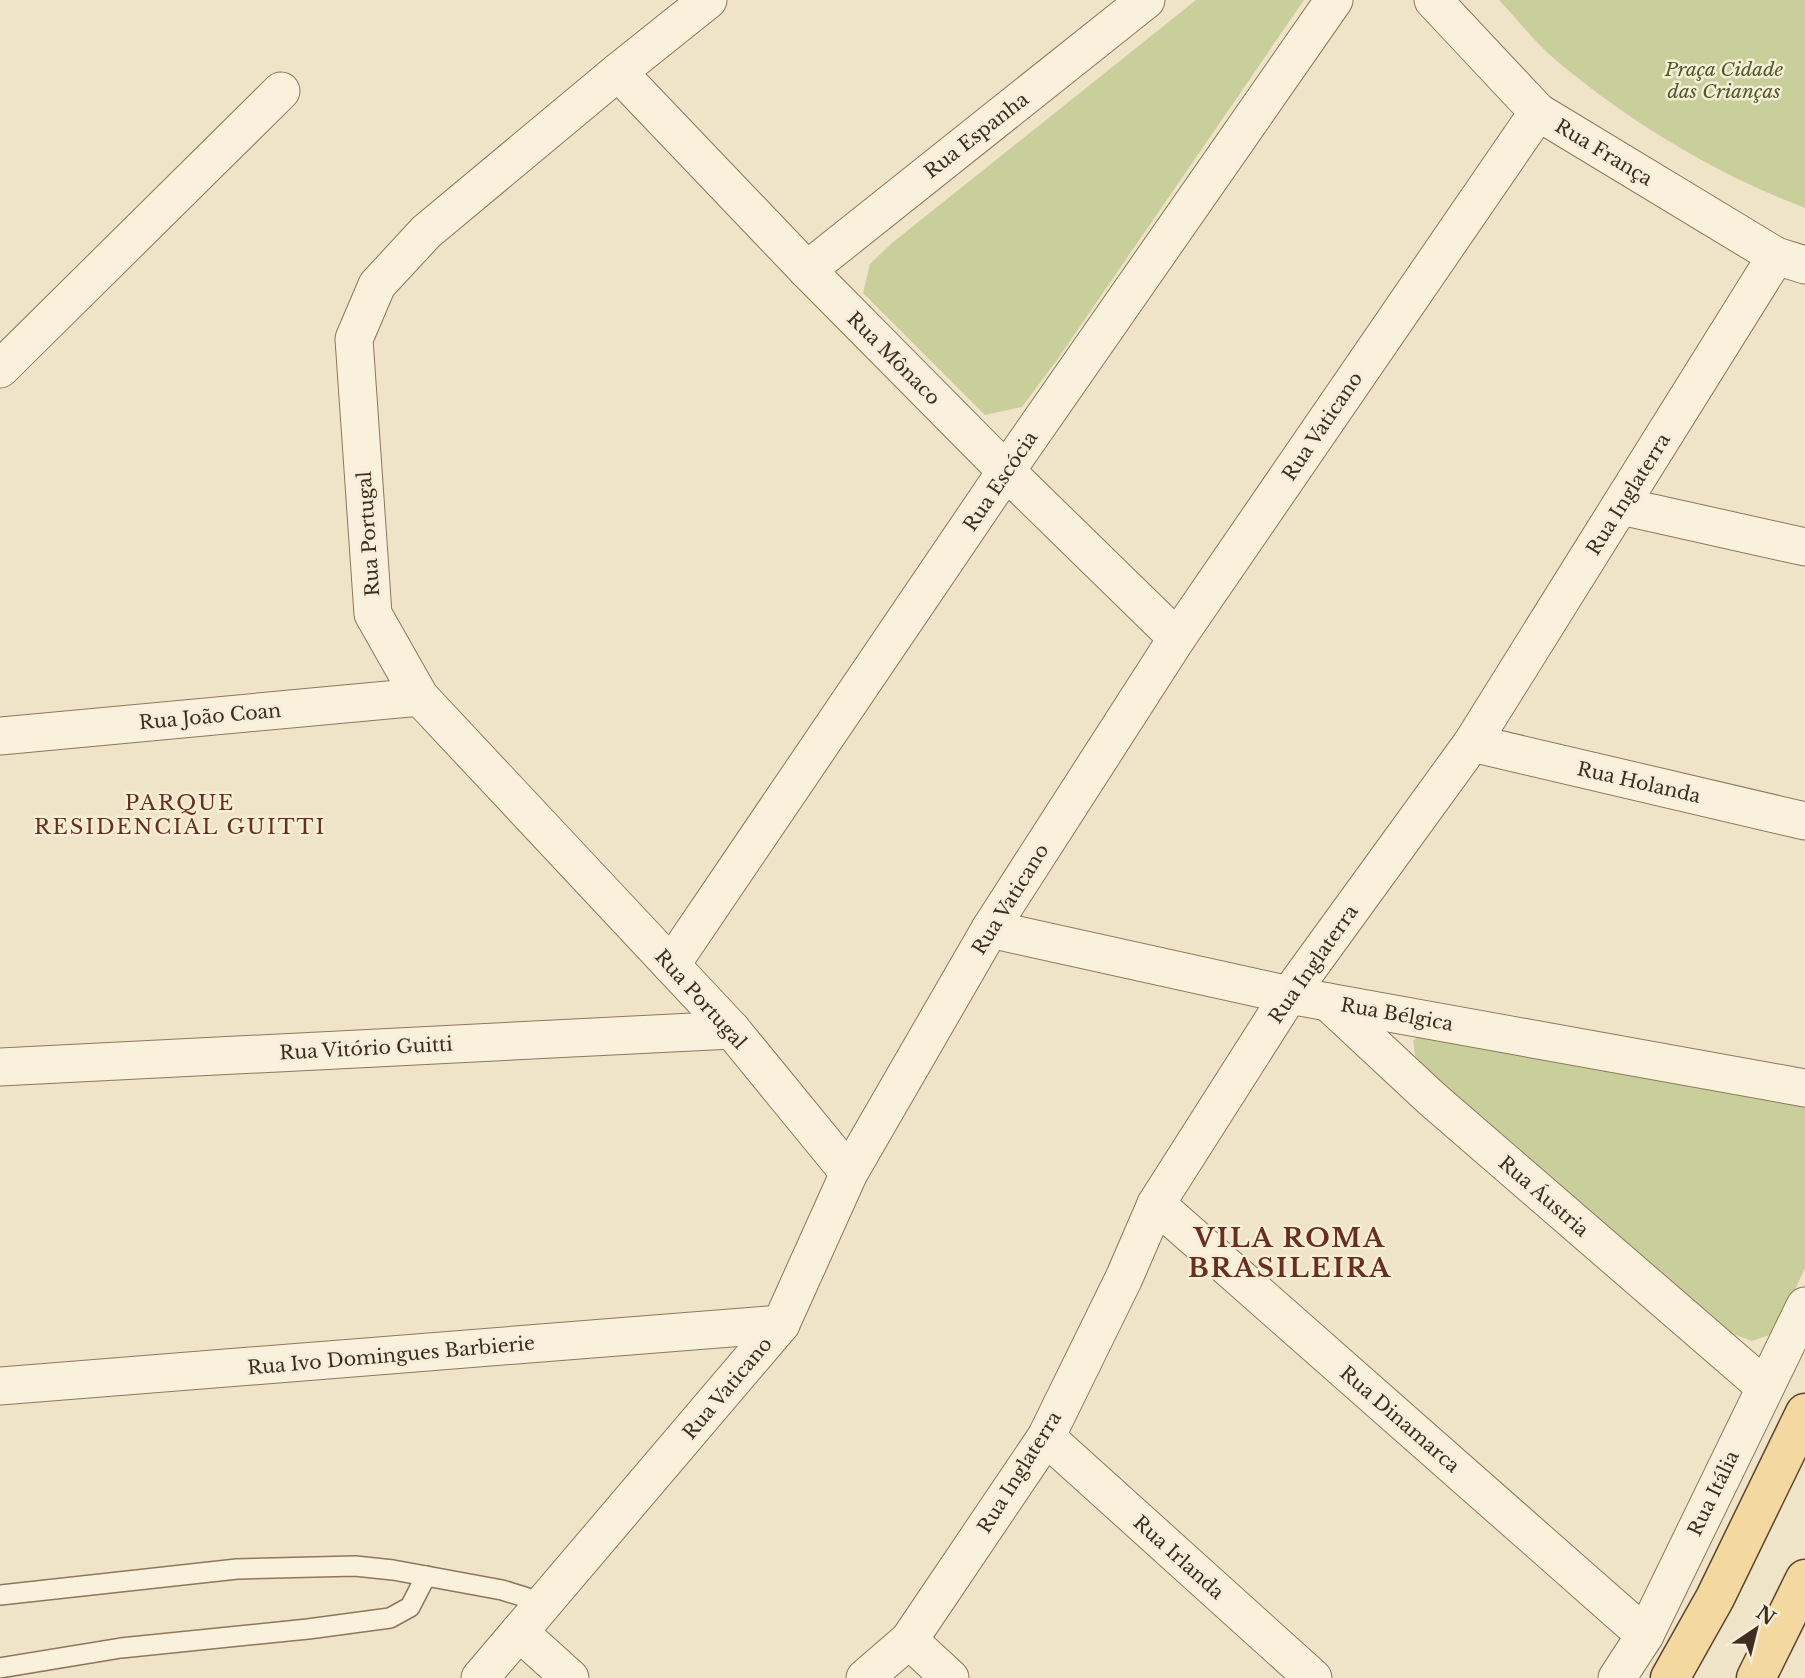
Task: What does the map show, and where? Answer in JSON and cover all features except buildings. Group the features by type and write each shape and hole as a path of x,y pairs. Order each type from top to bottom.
{"main road":[{"path":"1671,1678 1715,1598 1805,1413"},
{"path":"1756,1678 1805,1579"}],"street":[{"name":"Rua Portugal","path":"708,0 426,232 377,285 355,340 373,614 420,696 732,1030 849,1173"},
{"name":"Rua Espanha","path":"807,270 1146,0"},
{"name":"Rua Escócia","path":"671,965 1006,471 1334,0"},
{"name":"Rua França","path":"1433,0 1538,112 1790,260"},
{"name":"Rua Mônaco","path":"618,72 807,270 1006,471 1177,638"},
{"path":"0,369 281,90"},
{"name":"Rua Vaticano","path":"480,1678 782,1324 849,1173 990,929 1177,638 1538,112"},
{"name":"Rua Inglaterra","path":"865,1678 909,1640 1046,1437 1124,1278 1156,1204 1289,995 1472,743 1620,506 1790,260"},
{"path":"1620,506 1805,547"},
{"name":"Rua João Coan","path":"0,736 420,696"},
{"name":"Rua Holanda","path":"1472,743 1805,821"},
{"name":"Rua Bélgica","path":"990,929 1289,995 1805,1088"},
{"name":"Rua Áustria","path":"1328,1002 1431,1098 1765,1387"},
{"name":"Rua Vitório Guitti","path":"0,1067 732,1030"},
{"name":"Rua Dinamarca","path":"1156,1204 1645,1635"},
{"name":"Rua Itália","path":"1617,1678 1645,1635 1805,1306"},
{"name":"Rua Ivo Domingues Barbierie","path":"0,1386 782,1324"},
{"name":"Rua Irlanda","path":"1046,1437 1313,1678"},
{"path":"519,1632 569,1678"},
{"path":"909,1640 950,1678"}],"lane":[{"path":"0,1595 236,1569 355,1566 393,1570 502,1590 544,1603"},
{"path":"0,1668 121,1648 390,1618 410,1606 426,1576"}],"green space":[{"path":"1196,0 1304,0 1022,407 985,415 863,293 870,264 892,243"},
{"name":"Praça Cidade das Crianças","path":"1499,0 1805,0 1805,208 1707,163 1615,106 1550,55"},
{"path":"1424,1031 1805,1099 1805,1268 1775,1333 1752,1341 1733,1334 1417,1069 1413,1041"}],"district":[{"name":"PARQUE RESIDENCIAL GUITTI","path":"180,815"},
{"name":"VILA ROMA BRASILEIRA","path":"1290,1253"}]}
